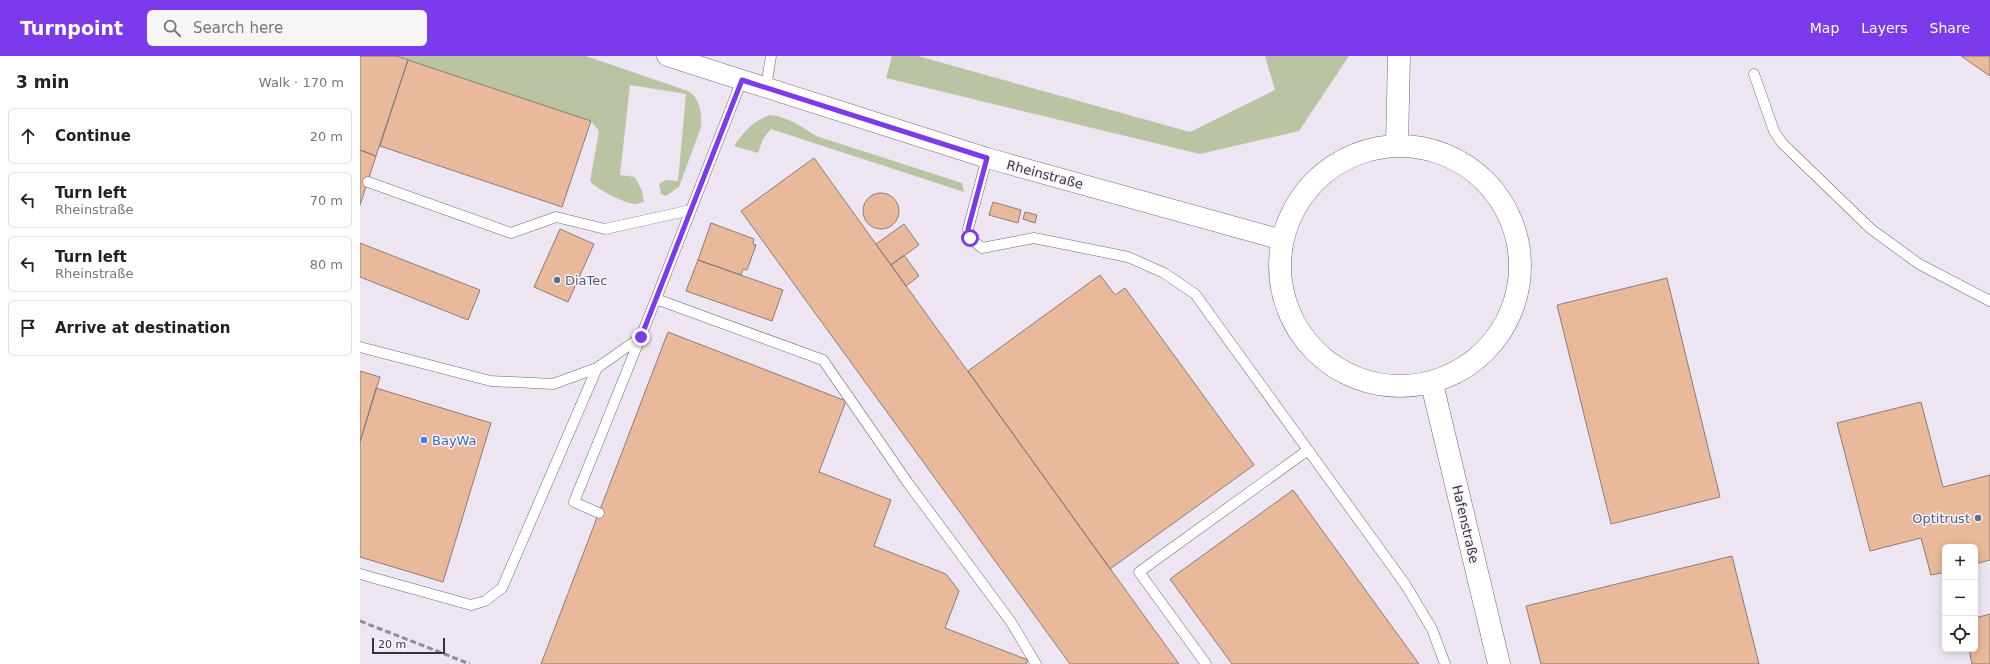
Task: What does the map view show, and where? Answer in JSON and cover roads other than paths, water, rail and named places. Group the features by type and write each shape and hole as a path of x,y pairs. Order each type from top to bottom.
{"street":[{"name":"Rheinstraße","path":"667,56 987,158 1282,240"},
{"path":"1397,145 1399,56"},
{"path":"1397,145 1432,149 1464,164 1491,186 1510,216 1520,249 1520,284 1510,318 1491,347 1464,370 1432,384 1397,388 1362,381 1330,365 1305,340 1287,310 1280,275 1282,240 1293,210 1312,184 1336,163 1366,150 1397,145"},
{"name":"Hafenstraße","path":"1432,384 1499,664"}],"lane":[{"path":"766,87 771,56"},
{"path":"1754,74 1774,131 1782,143 1871,229 1919,264 1990,301"},
{"path":"599,513 574,502 641,337 742,80"},
{"path":"987,158 968,229 970,238 982,248 1034,238 1128,257 1164,273 1195,294 1405,584 1432,629 1445,664"},
{"path":"368,182 511,233 556,217 605,229 691,210"},
{"path":"656,298 823,360 908,483 1011,622 1036,664"},
{"path":"360,347 491,381 553,384 597,368 641,337"},
{"path":"360,574 471,605 485,601 502,588 597,368"},
{"path":"1206,664 1139,572 1308,450"}],"railway":[{"path":"360,621 470,664"}],"place":[{"name":"DiaTec","path":"557,280"},
{"name":"BayWa","path":"424,440"},
{"name":"Optitrust","path":"1978,518"}]}
